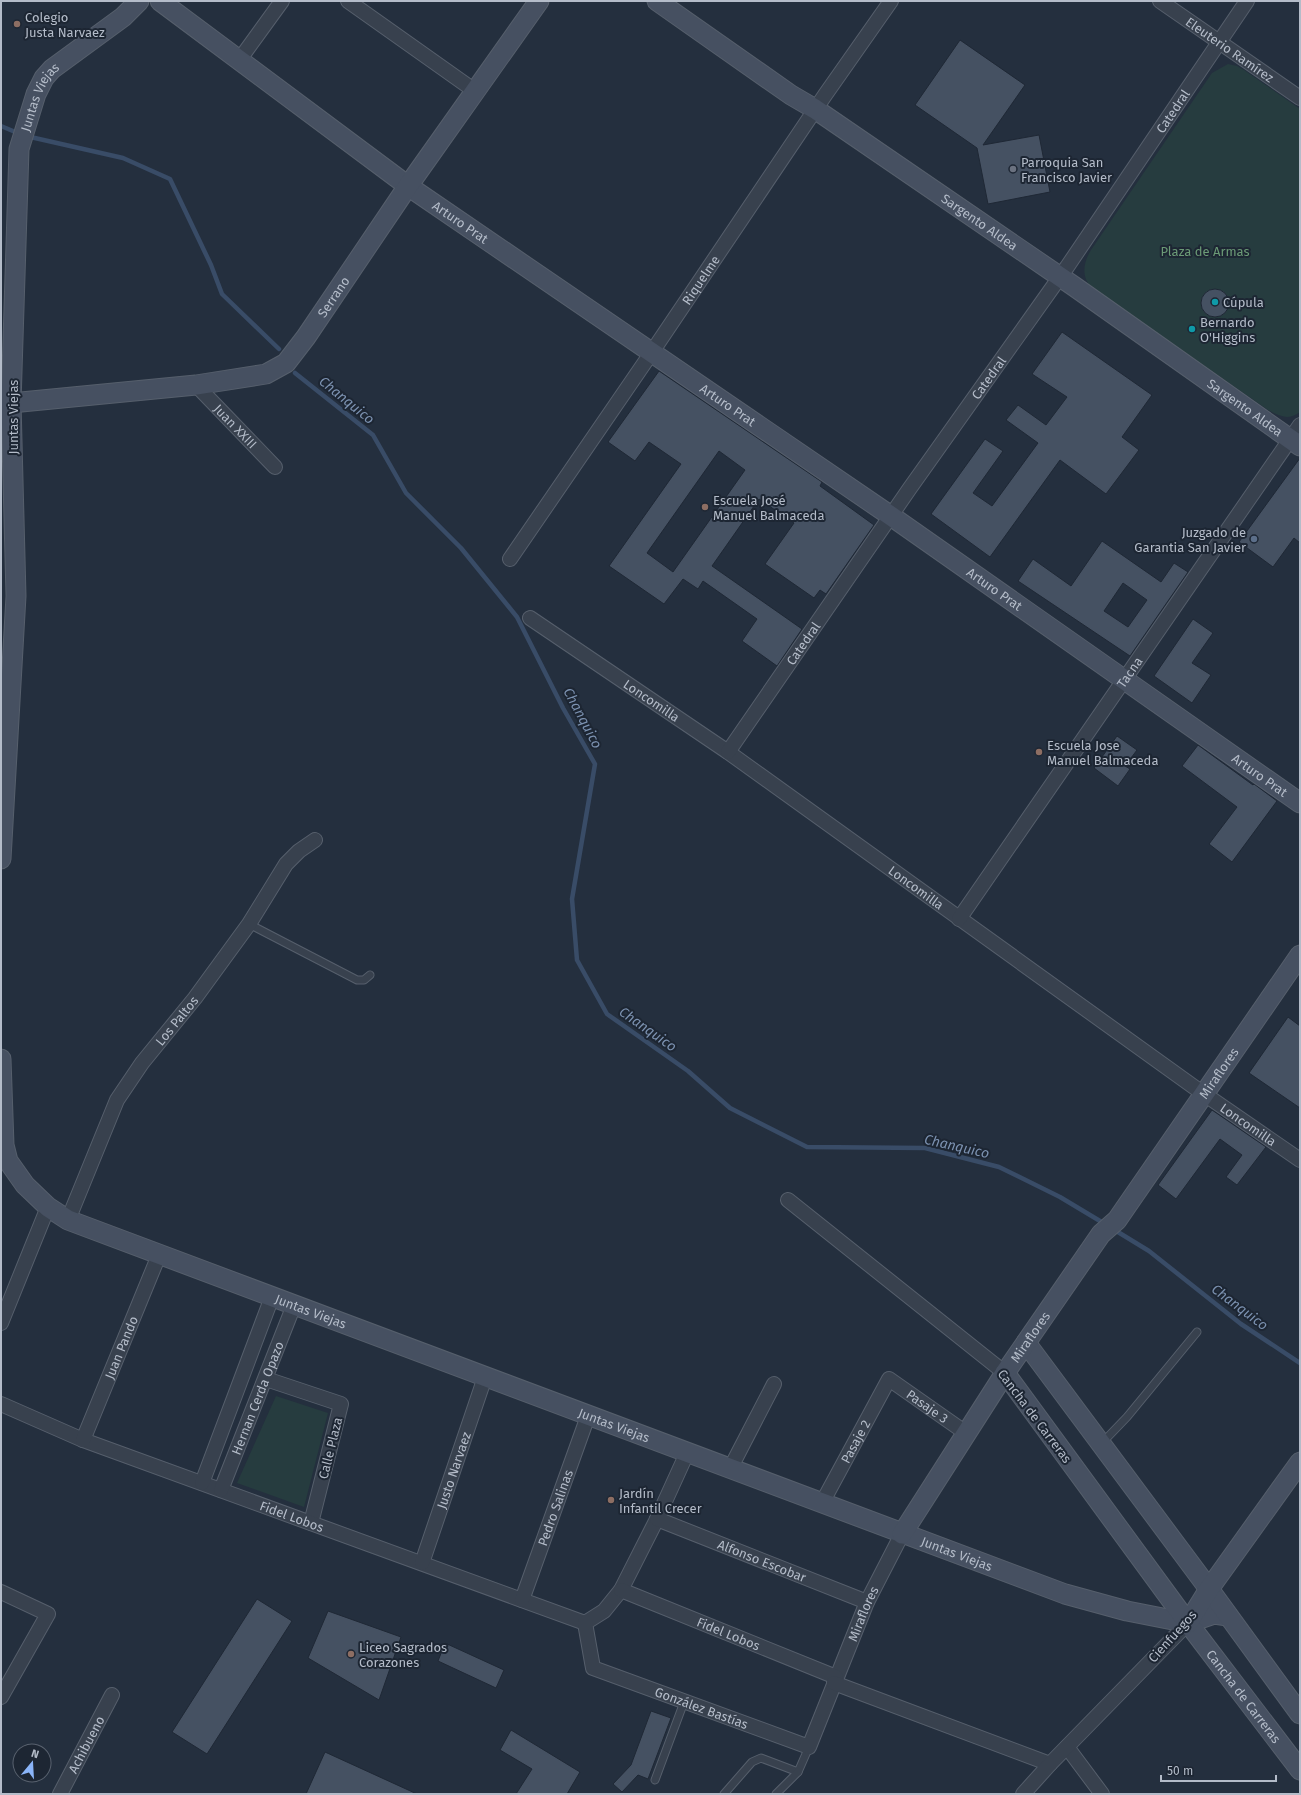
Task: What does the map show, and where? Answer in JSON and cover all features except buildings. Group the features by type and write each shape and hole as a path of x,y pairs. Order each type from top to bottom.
{"street":[{"name":"Juntas Viejas","path":"1,859 2,810 16,596 11,403 19,149 26,124 40,86 52,69 123,17 139,1"},
{"name":"Arturo Prat","path":"160,1 240,59 408,186 891,516 1300,803"},
{"path":"240,59 282,1"},
{"path":"348,1 475,91"},
{"name":"Serrano","path":"11,403 196,385 266,374 286,363 306,337 408,186 539,1"},
{"name":"Sargento Aldea","path":"657,1 791,95 815,109 1297,437"},
{"name":"Riquelme","path":"510,559 652,352 815,109 891,1"},
{"name":"Eleuterio Ramírez","path":"1160,1 1300,98"},
{"name":"Catedral","path":"728,752 891,516 1060,277 1247,1"},
{"name":"Juan XXIII","path":"196,385 275,467"},
{"name":"Tacna","path":"959,919 1124,680 1297,437"},
{"name":"Loncomilla","path":"530,618 728,752 1204,1094 1300,1160"},
{"name":"Los Paltos","path":"68,1220 117,1100 142,1063 195,998 249,924 286,864 299,851 314,840"},
{"name":"Miraflores","path":"809,1747 867,1602 902,1534 1005,1373 1101,1234 1117,1220 1300,955"},
{"name":"Juntas Viejas","path":"1,1059 4,1160 25,1185 48,1207 68,1220 1065,1594 1127,1611 1188,1623"},
{"name":"Cancha de Carreras","path":"788,1200 1005,1373 1188,1623 1300,1770"},
{"path":"1,1323 48,1207"},
{"name":"Juan Pando","path":"83,1440 159,1255"},
{"name":"Hernan Cerda Opazo","path":"202,1483 272,1297"},
{"name":"Hernan Cerda Opazo","path":"221,1490 294,1305"},
{"path":"1026,1343 1210,1589 1300,1714"},
{"name":"Justo Narvaez","path":"422,1563 485,1377"},
{"name":"Calle Plaza","path":"266,1379 341,1404 311,1523"},
{"name":"Pasaje 3","path":"888,1379 966,1433"},
{"name":"Pasaje 2","path":"822,1503 888,1379"},
{"path":"730,1469 774,1384"},
{"name":"Fidel Lobos","path":"1,1404 83,1440 585,1623"},
{"name":"Pedro Salinas","path":"522,1600 588,1416"},
{"path":"585,1623 604,1611 621,1590 657,1519 687,1453"},
{"name":"Cienfuegos","path":"1023,1794 1050,1764 1188,1623 1210,1589 1300,1462"},
{"name":"Alfonso Escobar","path":"657,1519 867,1602"},
{"name":"Fidel Lobos","path":"621,1590 835,1680 1050,1764"},
{"path":"1,1592 48,1614 1,1697"},
{"path":"1188,1623 1214,1614 1228,1616"},
{"name":"González Bastías","path":"585,1623 593,1668 809,1747"},
{"name":"Achibueno","path":"60,1794 112,1695"},
{"path":"1067,1747 1102,1794"}],"lane":[{"path":"249,924 357,980 364,980 370,975"},
{"path":"1101,1444 1127,1417 1197,1332"},
{"path":"655,1780 684,1702"},
{"path":"776,1794 798,1772 809,1747"},
{"path":"724,1794 752,1762 761,1758 798,1772"}],"green space":[{"name":"Plaza de Armas","path":"1228,64 1237,66 1244,70 1300,109 1300,412 1296,415 1288,417 1280,416 1268,410 1092,288 1088,284 1084,270 1086,260 1091,250 1212,73"},
{"path":"276,1396 328,1413 304,1507 237,1483"}],"waterway":[{"path":"1,126 20,134"},
{"path":"26,136 123,158 170,179 211,265 222,294 279,349"},
{"name":"Chanquico","path":"295,373 373,435 406,493 461,548 517,617 563,708 595,764 572,899 577,960 607,1014 688,1071 730,1108 807,1147 925,1148 999,1167 1060,1197 1105,1224"},
{"name":"Chanquico","path":"1113,1229 1149,1251 1241,1324 1300,1363"}],"place":[{"name":"Colegio Justa Narvaez","path":"17,24"},
{"name":"Parroquia San Francisco Javier","path":"1013,169"},
{"name":"Cúpula","path":"1215,302"},
{"name":"Bernardo O'Higgins","path":"1192,329"},
{"name":"Escuela José Manuel Balmaceda","path":"705,507"},
{"name":"Juzgado de Garantia San Javier","path":"1254,539"},
{"name":"Escuela Jose Manuel Balmaceda","path":"1039,752"},
{"name":"Jardín Infantil Crecer","path":"611,1500"},
{"name":"Liceo Sagrados Corazones","path":"351,1654"}]}
